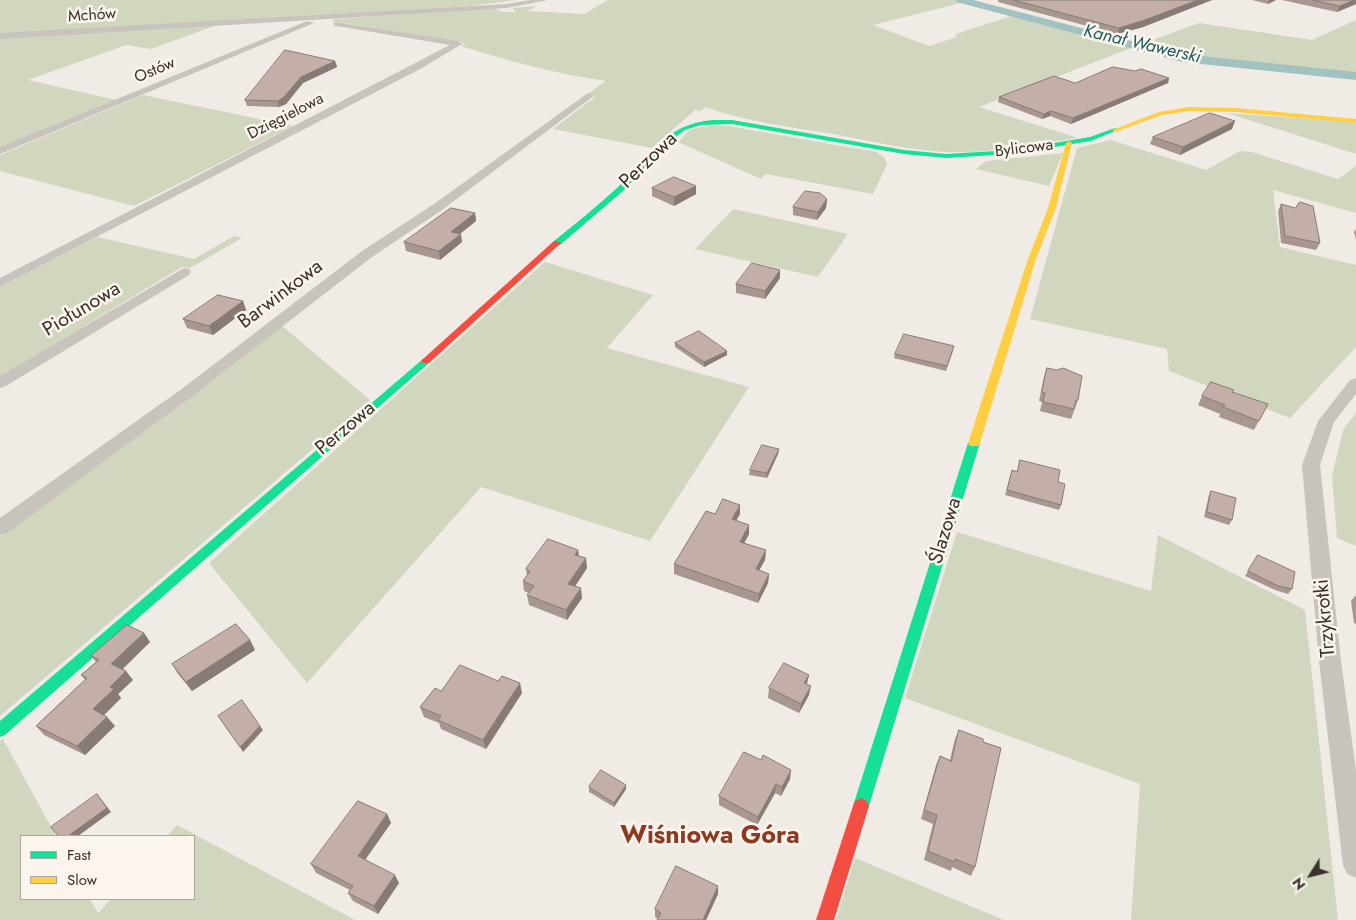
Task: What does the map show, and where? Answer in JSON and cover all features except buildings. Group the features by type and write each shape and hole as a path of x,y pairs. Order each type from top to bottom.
{"street":[{"name":"Mchów","path":"0,36 319,19 507,6 544,0"},
{"name":"Ostów","path":"0,151 319,19"},
{"name":"Dzięgielowa","path":"0,283 458,44 319,19"},
{"name":"Barwinkowa","path":"0,528 188,391 367,254 438,207 588,96"},
{"name":"Bylicowa","path":"689,126 708,122 732,122 904,152 946,156 1012,152 1091,139 1160,113 1189,109 1236,110 1356,121"},
{"name":"Perzowa","path":"0,730 480,314 556,244 619,190 672,136 689,126"},
{"name":"Ślazowa","path":"825,920 1026,278 1052,208 1069,143"},
{"name":"Piołunowa","path":"0,383 184,272"},
{"name":"Trzykrotki","path":"1356,383 1326,421 1311,465 1330,661 1356,865"}],"green space":[{"path":"0,0 516,0 470,6 0,34"},
{"path":"608,0 971,0 1139,45 1199,23 1312,40 1356,20 1356,79 1183,61 1131,48 979,107 1078,138 998,150 935,151 906,148 769,124 737,117 706,107 700,111 695,110 652,148 553,129 595,97 586,95 606,81 569,75 515,62 461,46 464,43 331,21 336,19 492,8 504,12 516,12 512,8 537,6 527,11 584,14","holes":["961,3 1011,16 956,34 957,37 929,46 873,25"]},
{"path":"217,25 151,49 126,45 28,80 116,100 0,148 0,38"},
{"path":"143,95 293,126 134,206 0,171 0,155"},
{"path":"1227,113 1356,122 1356,154"},
{"path":"728,126 876,152 884,157 887,164 873,194 766,174 761,179 678,142 691,129"},
{"path":"1111,140 1206,170 1240,151 1252,152 1338,179 1356,166 1356,213 1273,190 1280,247 1356,265 1356,347 1290,418 1169,371 1167,349 1030,319 1077,148"},
{"path":"1063,153 1049,186 976,169 986,161"},
{"path":"733,209 848,234 818,277 695,249"},
{"path":"234,236 242,238 190,268 182,267 0,377 0,287 97,237 194,259"},
{"path":"545,262 653,295 607,348 749,387 650,541 481,487 307,683 209,563"},
{"path":"280,324 370,400 0,716 0,536 180,404"},
{"path":"1356,413 1356,546 1337,538 1332,476 1343,430"},
{"path":"957,532 1151,591 1158,535 1305,610 1338,920 1131,920 1140,784 905,698"},
{"path":"3,739 55,835 20,835 20,900 91,900 98,913 110,900 195,900 195,835 168,835 177,825 355,920 0,920 0,741"},
{"path":"855,858 1004,920 836,920"}],"waterway":[{"name":"Kanał Wawerski","path":"961,0 1182,58 1356,76"}],"traffic: fast":[{"path":"557,243 619,190 666,141 683,129 701,123 732,122 904,152 946,156 1012,152 1091,139 1115,130"},
{"path":"0,730 426,361"},
{"path":"861,806 974,443"}],"traffic: slow":[{"path":"1115,130 1161,113 1189,109 1236,110 1356,121"},
{"path":"974,443 1032,259 1052,208 1069,143"}],"traffic: jam":[{"path":"426,361 557,243"},
{"path":"825,920 861,806"}],"district":[{"name":"Wiśniowa Góra","path":"710,837"}]}
